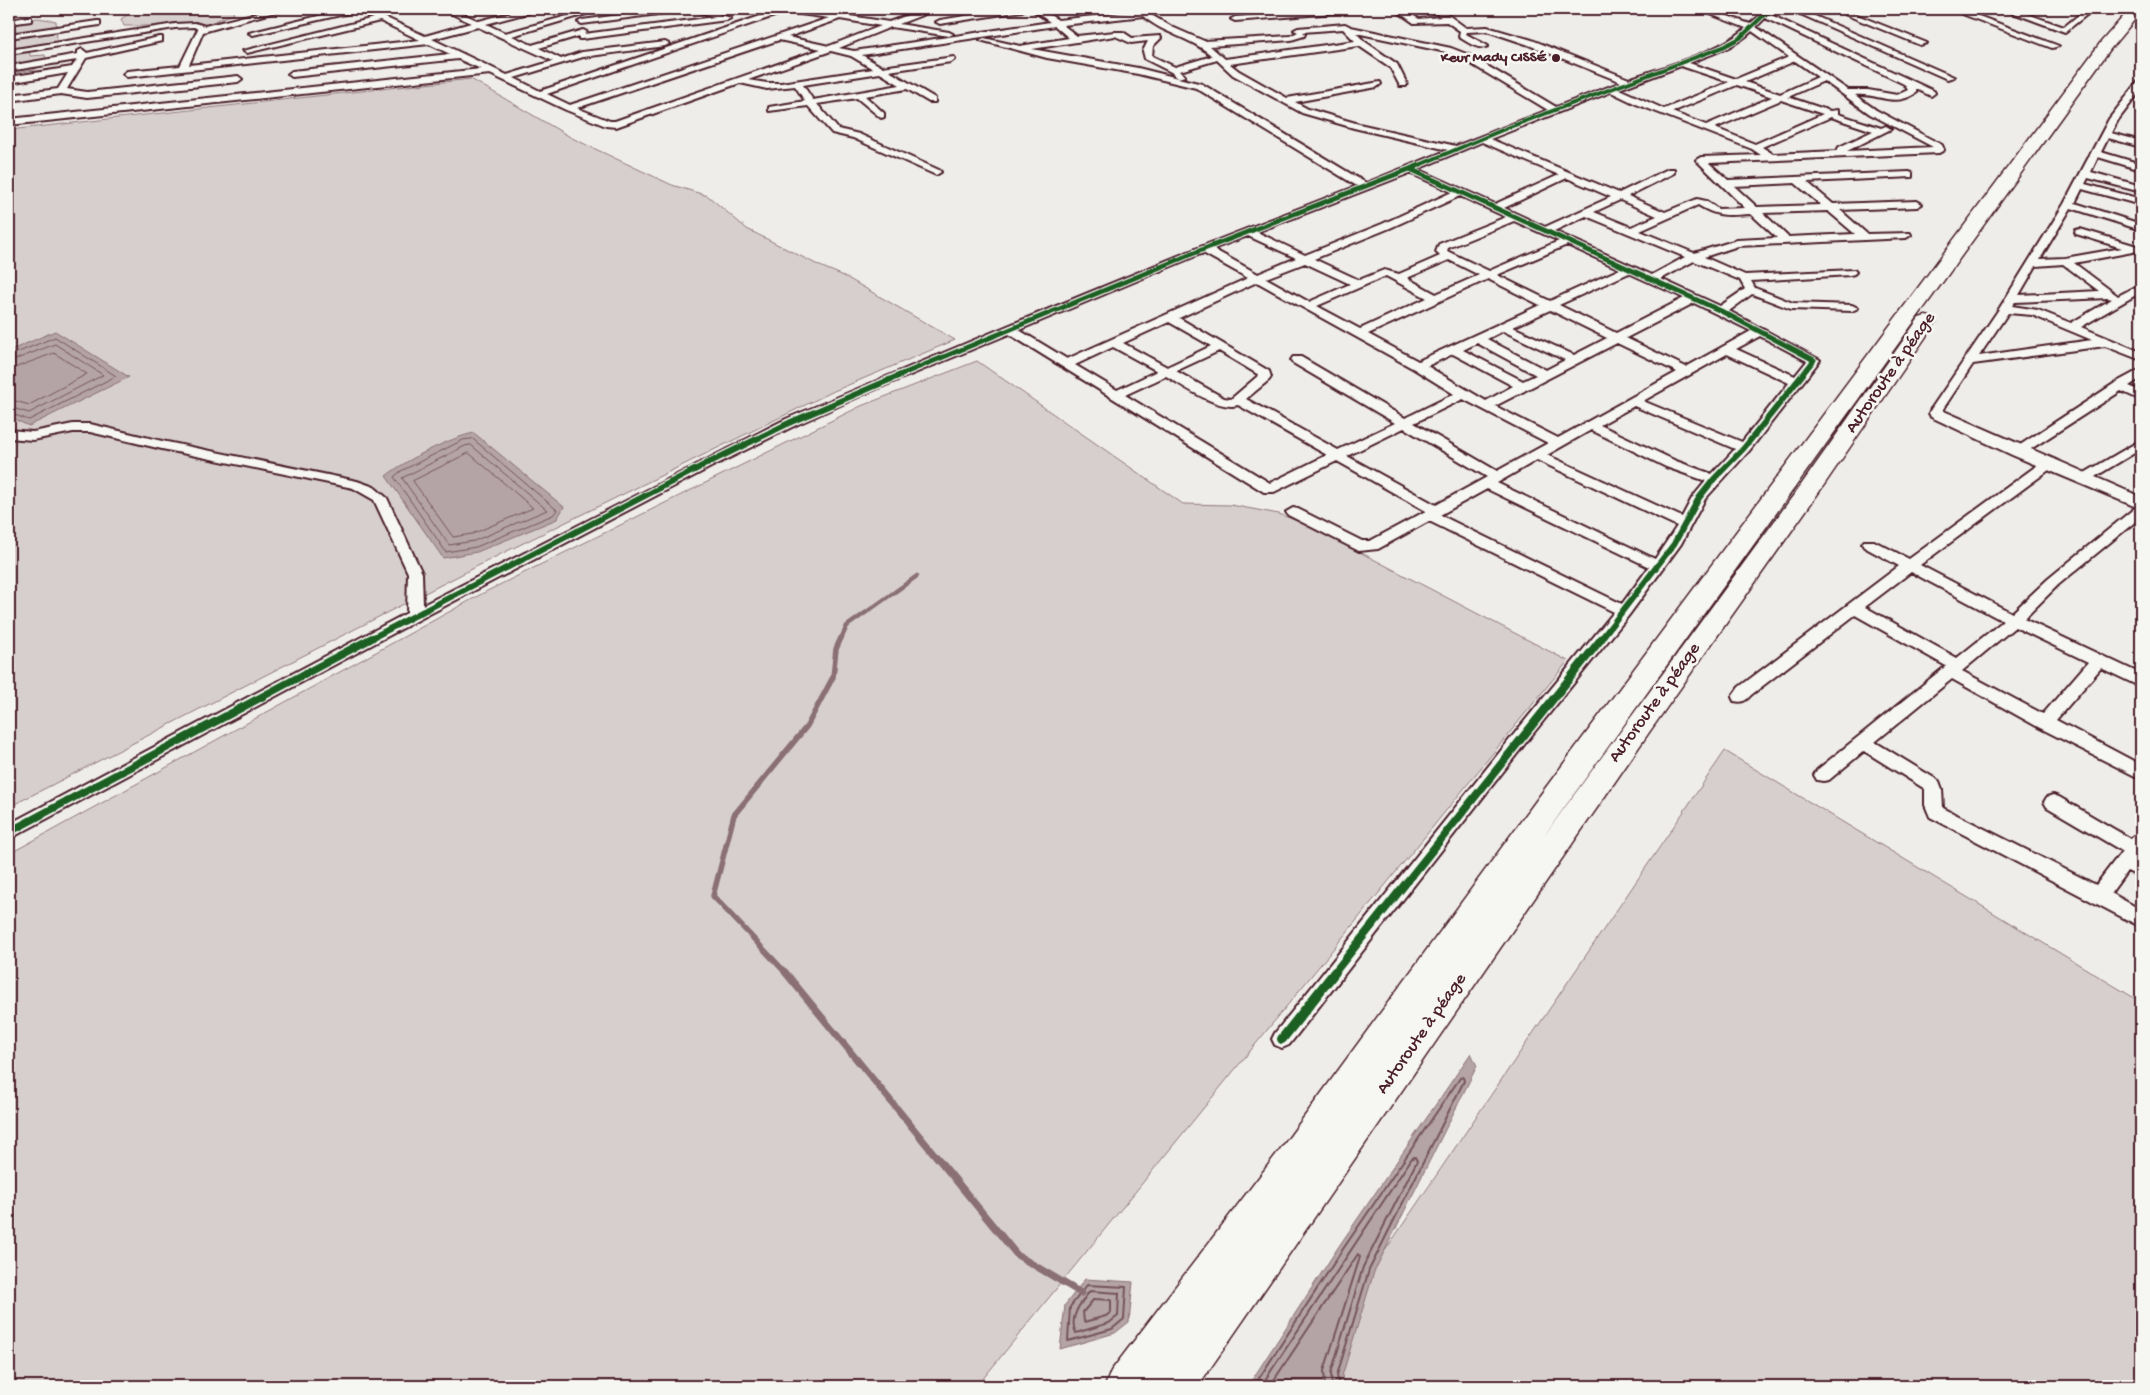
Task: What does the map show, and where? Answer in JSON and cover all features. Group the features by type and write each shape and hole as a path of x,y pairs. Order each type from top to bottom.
{"highway":[{"path":"1126,1386 1298,1155 1549,806 2106,45 2137,9"},
{"name":"Autoroute à péage","path":"1173,1386 1646,716 2141,22"}],"street":[{"path":"183,68 200,31 275,9"},
{"path":"254,33 356,9"},
{"path":"361,9 604,124 616,124 888,25 928,15 968,18 1022,9"},
{"path":"450,10 466,9"},
{"path":"127,74 427,41 532,9"},
{"path":"504,36 582,15 681,9"},
{"path":"694,9 854,54 932,100"},
{"path":"539,94 583,67 706,38 784,9 966,36 1018,49 1189,82"},
{"path":"569,108 864,9"},
{"path":"966,9 968,18"},
{"path":"1035,9 1056,23 1082,46"},
{"path":"854,54 1157,9"},
{"path":"1275,9 1318,48"},
{"path":"1232,16 1283,15 1326,10 1358,9"},
{"path":"1398,9 1417,21 1450,19"},
{"path":"1435,9 1464,30 1487,29 1521,40 1629,82"},
{"path":"9,832 415,615 791,422 862,390 1204,249 1555,110 1723,47 1753,28 1764,15 1781,9"},
{"path":"1793,9 1950,77"},
{"path":"1836,9 1924,43"},
{"path":"1957,9 2055,46"},
{"path":"2006,9 2065,30 2090,9"},
{"path":"450,10 560,61 583,67 706,38"},
{"path":"1142,10 1169,30 1203,44 1236,73 1284,101 1318,116 1457,149"},
{"path":"1708,10 1753,28 1858,101 1940,149 1701,160 1785,240"},
{"path":"231,98 259,14"},
{"path":"582,15 583,67"},
{"path":"928,15 966,36"},
{"path":"1764,15 1931,93"},
{"path":"1232,16 1257,40"},
{"path":"531,48 582,35 727,18"},
{"path":"9,22 28,19"},
{"path":"247,52 380,19"},
{"path":"9,36 97,23"},
{"path":"1203,44 1291,38 1299,32 1369,24"},
{"path":"9,52 186,25 204,29"},
{"path":"1346,28 1361,43 1394,66 1399,72 1403,84"},
{"path":"1346,28 1448,50 1466,58 1555,110"},
{"path":"1464,30 1462,35 1470,41 1484,46"},
{"path":"1018,49 1114,34 1120,34 1131,41 1206,34"},
{"path":"1148,57 1146,50 1157,38"},
{"path":"9,68 83,56 159,39"},
{"path":"1466,58 1470,48 1470,41"},
{"path":"61,91 83,56 80,42"},
{"path":"140,51 145,42"},
{"path":"1174,70 1222,60 1361,43"},
{"path":"1090,52 1107,66"},
{"path":"289,92 297,56"},
{"path":"292,74 460,56"},
{"path":"1107,66 1148,57 1174,70 1189,82 1208,91 1364,186"},
{"path":"1664,112 1797,57"},
{"path":"738,80 764,87 951,59"},
{"path":"109,111 135,60"},
{"path":"506,78 560,61"},
{"path":"1681,62 1882,131"},
{"path":"786,63 802,67"},
{"path":"9,80 74,69"},
{"path":"9,122 492,71"},
{"path":"816,71 828,78"},
{"path":"1707,128 1824,78"},
{"path":"9,98 61,91 87,96 238,79"},
{"path":"1846,93 1869,92 1894,99 1906,96 1913,91 1907,82"},
{"path":"797,83 810,102 835,131 856,136 936,172"},
{"path":"1284,101 1377,84"},
{"path":"2141,84 2114,120 2086,174 2078,185 2069,204 2069,225 2032,263 1971,362 1937,409 1937,413 2018,451 2141,504"},
{"path":"772,108 910,86"},
{"path":"1612,89 1664,112 1756,146 1770,156"},
{"path":"858,94 881,115"},
{"path":"1756,146 1858,101"},
{"path":"1842,154 1842,149 1896,124"},
{"path":"2107,135 2141,144"},
{"path":"1482,139 1666,216"},
{"path":"2097,154 2141,167"},
{"path":"1282,1039 1525,732 1624,611 1658,566 1699,498 1714,479 1744,448 1814,360 1721,311 1410,169"},
{"path":"1544,231 1621,196 1672,170"},
{"path":"1495,208 1568,174"},
{"path":"2086,174 2141,189"},
{"path":"1724,183 1910,175"},
{"path":"1798,180 1866,237"},
{"path":"2078,185 2141,202"},
{"path":"1067,364 1257,278 1386,226 1460,192"},
{"path":"1631,231 1697,202 1702,202 1714,211 1917,204"},
{"path":"2069,204 2141,226"},
{"path":"1585,212 1744,278 1850,272"},
{"path":"1514,217 1443,246 1441,252 1686,372"},
{"path":"2069,225 2138,250"},
{"path":"2069,225 2108,254"},
{"path":"1248,232 1357,283"},
{"path":"1651,280 1694,257 1737,243 1906,234"},
{"path":"1359,334 1566,241"},
{"path":"1204,249 1418,366 1463,394 1558,443"},
{"path":"2032,263 2065,261 2138,250"},
{"path":"1398,278 1449,256"},
{"path":"2065,261 2115,297"},
{"path":"1418,366 1552,306 1628,269"},
{"path":"1308,306 1357,283 1384,273 1389,273 1436,298"},
{"path":"1744,278 1751,290 1791,306 1852,308"},
{"path":"2071,328 2115,297 2141,287"},
{"path":"1721,311 1751,290"},
{"path":"2008,304 2115,297"},
{"path":"1486,406 1692,299"},
{"path":"2008,304 2030,310 2141,356"},
{"path":"1114,344 1221,401 1233,403 1265,377 1265,374 1220,346 1170,318"},
{"path":"1504,327 1574,360"},
{"path":"1009,329 1269,489 1463,394"},
{"path":"1293,512 1359,546 1373,546 1760,331"},
{"path":"1478,338 1546,375"},
{"path":"1971,362 2106,342"},
{"path":"1116,395 1220,346"},
{"path":"1726,349 1798,382"},
{"path":"1454,350 1524,387"},
{"path":"1297,360 1403,423 1492,480 1658,566"},
{"path":"2018,451 2141,373"},
{"path":"2119,386 2141,396"},
{"path":"1238,400 1339,456 1433,513 1624,611"},
{"path":"1632,402 1744,448"},
{"path":"1590,425 1664,461 1714,479"},
{"path":"9,434 32,436 73,428 90,428 357,485 369,490 380,498 415,572 415,615"},
{"path":"2083,478 2141,444"},
{"path":"1537,454 1685,524"},
{"path":"1740,697 1745,691 1854,608 2048,464"},
{"path":"1823,775 2014,620 2053,582 2141,510"},
{"path":"1869,544 2014,620 2141,681"},
{"path":"1854,608 2044,723 2141,773"},
{"path":"2044,723 2098,661"},
{"path":"1863,742 1933,786 1932,805 1936,812 2099,895 2141,919"},
{"path":"2053,802 2134,850 2141,870"},
{"path":"2099,895 2134,850"}],"shaded area":[{"path":"136,9 232,9 234,14 204,25 184,23 160,26 124,26 121,19"},
{"path":"38,18 56,21 57,42 29,47 30,56 45,55 46,59 34,70 9,74 9,22"},
{"path":"471,79 572,138 672,185 708,196 747,229 844,276 955,340 834,391 501,554 9,807 9,130"},
{"path":"977,361 1183,504 1231,505 1279,514 1308,525 1568,661 977,1386 9,1386 9,854 487,591 861,406"},
{"path":"1725,751 2141,1002 2141,1386 1293,1386"}],"water":[{"path":"55,331 129,377 29,426 9,417 9,351"},
{"path":"474,433 564,507 557,519 477,552 443,558 386,476 428,450"},
{"path":"1471,1053 1477,1066 1374,1272 1342,1376 1344,1386 1248,1386 1339,1246"},
{"path":"1085,1279 1133,1282 1129,1322 1115,1333 1060,1349 1065,1305"}],"waterway":[{"path":"841,639 847,626 917,576"},
{"path":"786,973 713,896 734,815 807,726 833,677 836,649 841,638"},
{"path":"785,972 1017,1255 1081,1293"}],"cycle path":[{"path":"9,832 415,615 791,422 863,390 1204,249 1410,169 1507,128 1723,47 1740,38 1764,15 1781,9"},
{"path":"1282,1039 1525,732 1624,611 1674,544 1699,498 1714,479 1744,448 1814,360 1721,311 1410,169"}],"place":[{"name":"Keur Mady CISSÉ","path":"1556,58"}]}
